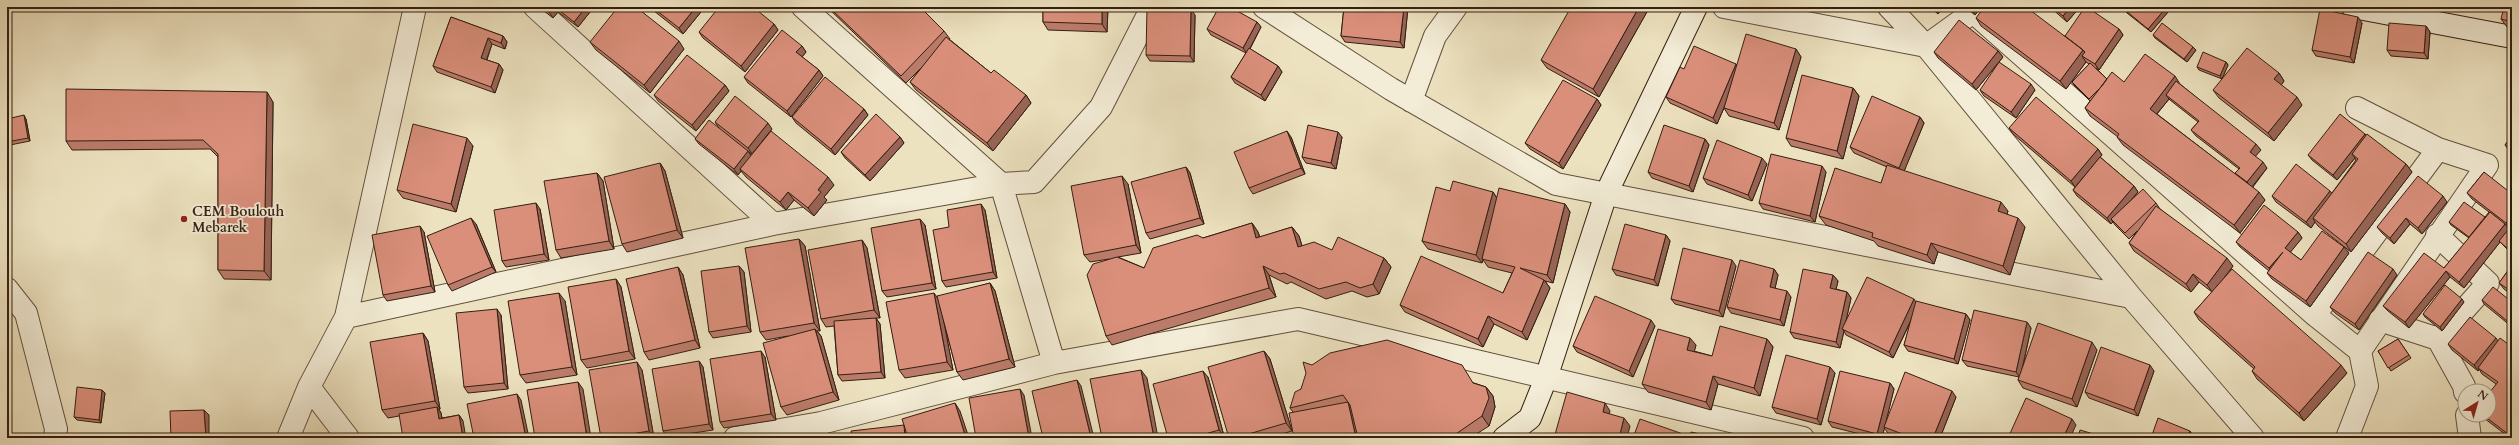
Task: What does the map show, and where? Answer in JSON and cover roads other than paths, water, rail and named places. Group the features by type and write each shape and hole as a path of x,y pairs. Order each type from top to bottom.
{"street":[{"path":"288,438 309,387 346,317 415,7"},
{"path":"535,7 773,224"},
{"path":"803,7 1001,184 1054,363"},
{"path":"346,317 773,224 1001,184 1034,182 1101,107 1152,7"},
{"path":"1264,7 1411,101 1556,184 2130,297"},
{"path":"1411,101 1435,36 1456,7"},
{"path":"1504,438 1530,418 1546,378 1606,194 1696,7"},
{"path":"1724,7 1926,46 1973,12 2315,315 2360,351 2368,386 2347,438"},
{"path":"1889,7 1926,46 2130,297 2253,438"},
{"path":"2353,7 2512,37"},
{"path":"2357,108 2438,149 2487,165 2437,235 2360,351"},
{"path":"2315,315 2438,149"},
{"path":"2437,235 2488,283 2438,339"},
{"path":"7,289 26,313 56,428 55,438"},
{"path":"735,438 822,431 1054,363 1298,319 1803,438"},
{"path":"2380,320 2438,339 2462,383"},
{"path":"309,387 348,438"},
{"path":"2468,423 2470,438"}],"place":[{"name":"CEM Boulouh Mebarek","path":"184,219"}]}
